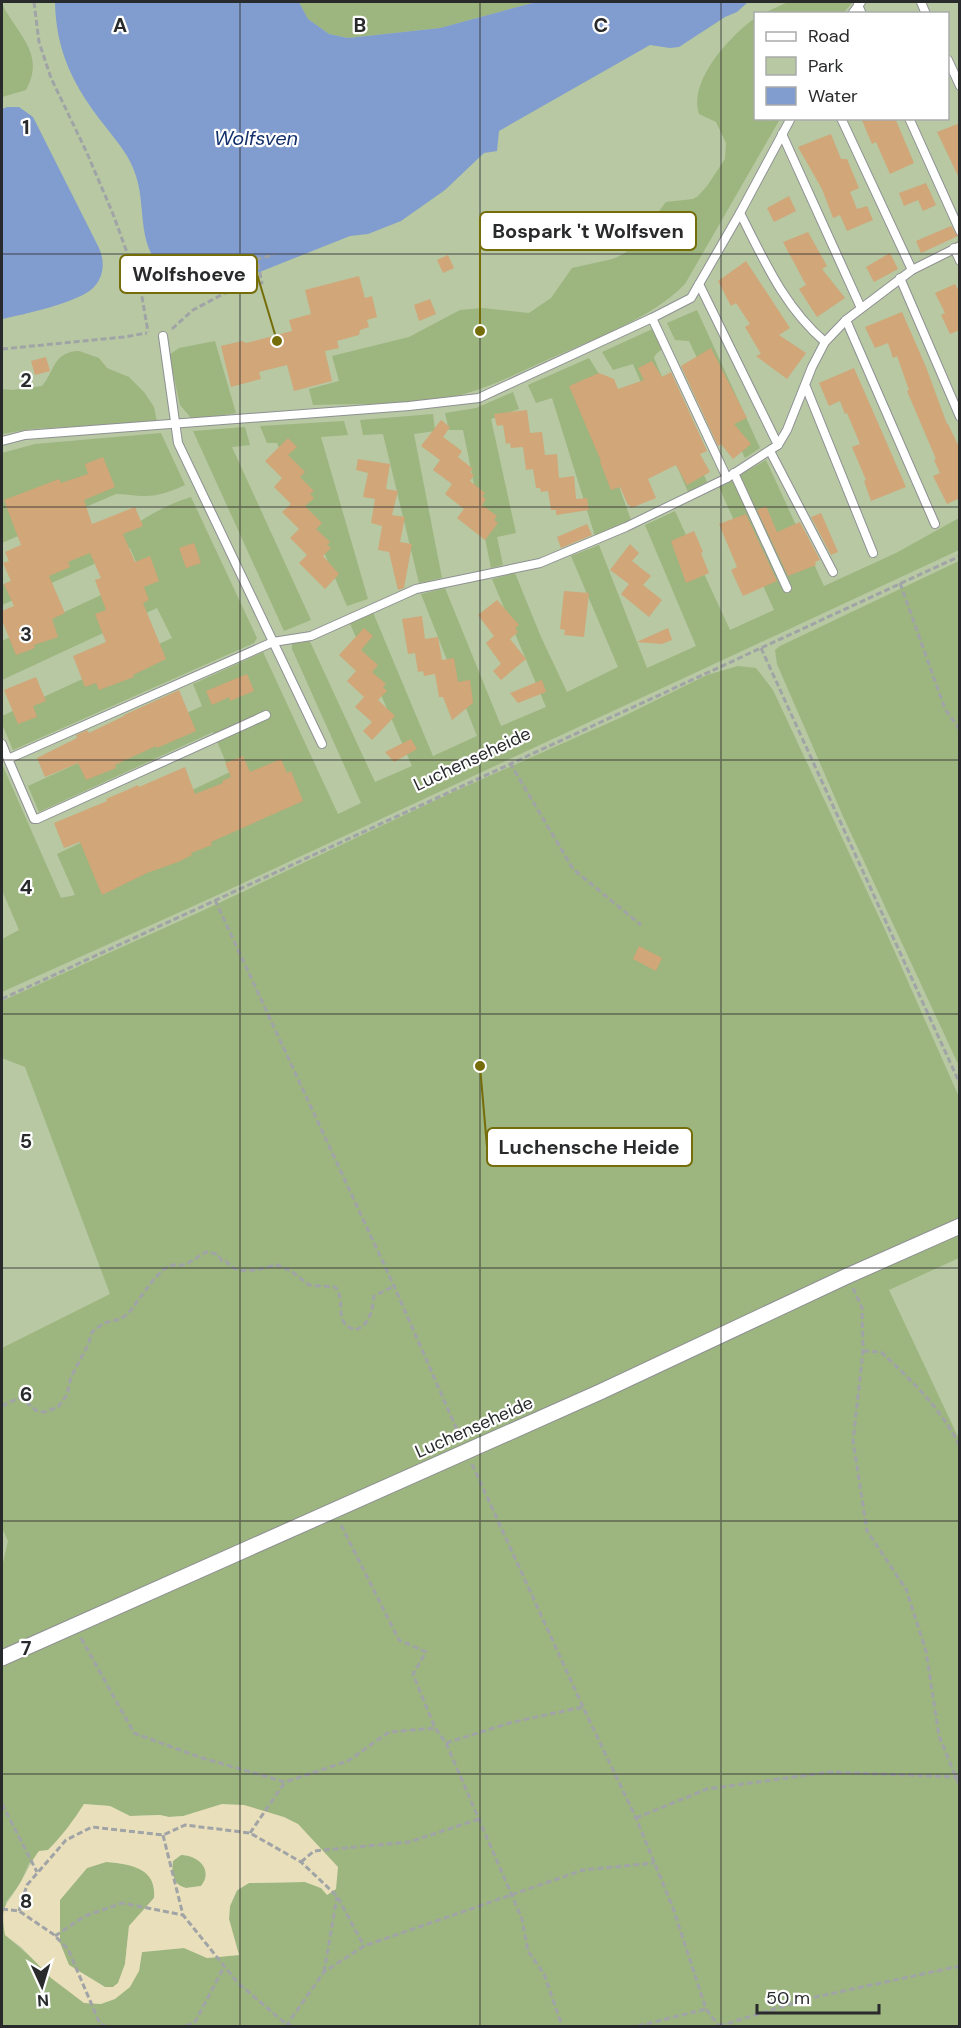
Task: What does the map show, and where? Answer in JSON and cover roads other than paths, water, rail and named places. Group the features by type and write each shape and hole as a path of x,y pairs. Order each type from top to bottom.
{"street":[{"name":"Luchenseheide","path":"2,1658 600,1392 845,1277 960,1226"}],"lane":[{"path":"949,62 960,86"},
{"path":"2,441 25,435 409,406 479,398 691,298 790,120"},
{"path":"842,120 912,270"},
{"path":"910,120 960,231"},
{"path":"782,134 861,308"},
{"path":"740,213 776,284 809,328 825,342"},
{"path":"8,759 273,642 311,636 416,589 540,563 626,527 731,475 778,445 787,430 812,367 825,342 846,320 912,270 957,247 960,261"},
{"path":"900,278 960,417"},
{"path":"699,284 778,445"},
{"path":"652,318 787,588"},
{"path":"846,320 935,524"},
{"path":"163,336 178,443 322,744"},
{"path":"806,387 873,553"},
{"path":"770,451 833,572"},
{"path":"2,744 34,819 37,819 266,714"}],"water":[{"name":"Wolfsven","path":"55,2 299,2 308,19 329,34 348,38 440,28 536,2 748,2 737,12 725,17 679,47 650,45 499,131 497,151 484,153 445,190 401,221 368,234 350,236 242,279 220,285 200,286 170,275 153,257 145,236 139,188 133,169 123,150 94,112 76,83 63,53 56,20"},
{"path":"19,107 33,117 99,248 103,263 100,278 87,293 50,307 2,319 2,109"}],"place":[{"name":"Bospark 't Wolfsven","path":"480,331"},
{"name":"Wolfshoeve","path":"277,341"},
{"name":"Luchensche Heide","path":"480,1066"}]}
